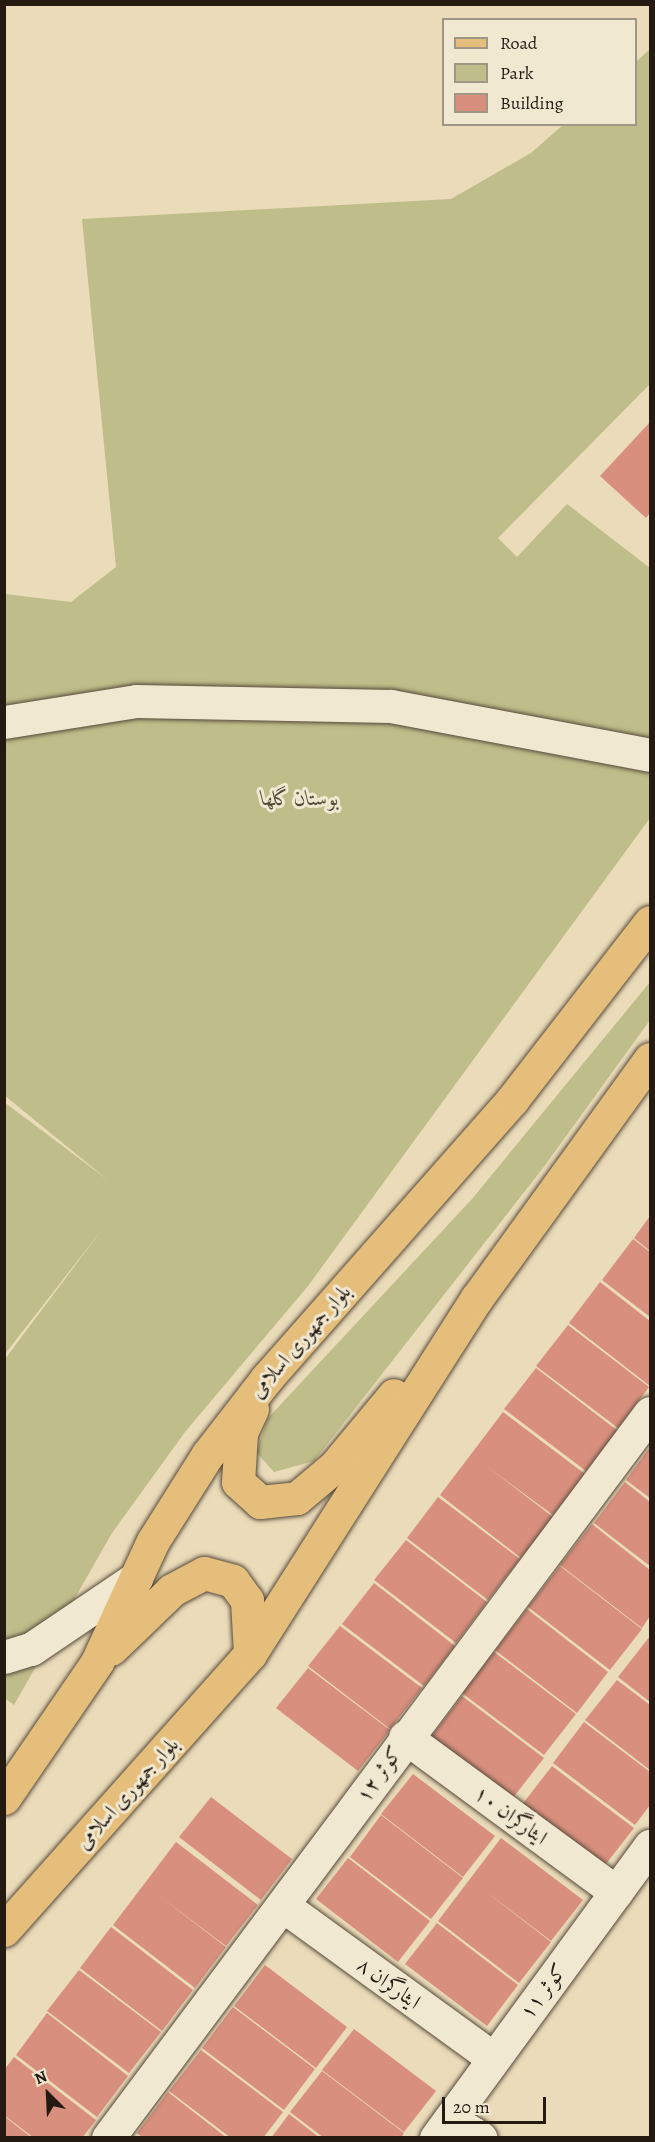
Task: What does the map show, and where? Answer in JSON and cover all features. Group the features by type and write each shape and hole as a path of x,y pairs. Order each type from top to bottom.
{"main road":[{"name":"بلوار جمهوری اسلامی","path":"4,1798 97,1662 136,1578 208,1454 267,1378 512,1100 651,922"},
{"name":"بلوار جمهوری اسلامی","path":"4,1930 250,1654 477,1298 651,1059"},
{"path":"267,1378 240,1443 238,1482 260,1502 297,1498 335,1466 477,1298"},
{"path":"97,1662 172,1590 204,1573 233,1581 247,1600 250,1654"}],"street":[{"path":"4,722 136,701 391,706 651,755"},
{"name":"کوثر ۱۲","path":"108,2138 285,1907 405,1737 651,1413"},
{"path":"4,1657 31,1649 136,1578"},
{"name":"ایثارگران ۱۰","path":"405,1737 616,1892"},
{"name":"کوثر ۱۱","path":"443,2128 651,1846"},
{"name":"ایثارگران ۸","path":"285,1907 493,2058"},
{"path":"443,2128 480,2138"}],"green space":[{"name":"بوستان گلها","path":"650,49 650,384 498,538 517,557 567,504 650,568 650,818 308,1286 185,1432 112,1533 14,1705 4,1698 5,1359 104,1227 5,1354 4,1102 108,1180 4,1095 5,594 71,602 116,567 82,219 451,199 531,153 562,126 637,126 637,61"},
{"path":"650,982 650,1020 543,1168 314,1461 274,1472 256,1452 268,1418 472,1199"}],"building":[{"path":"650,422 650,513 646,518 600,476"},
{"path":"650,1216 650,1251 634,1238"},
{"path":"633,1239 650,1252 650,1317 602,1280"},
{"path":"600,1282 650,1321 650,1386 569,1323"},
{"path":"568,1325 649,1387 618,1428 536,1366"},
{"path":"536,1368 618,1431 586,1471 504,1409"},
{"path":"503,1412 585,1474 553,1515 485,1465 553,1517 521,1558 440,1495"},
{"path":"650,1447 650,1498 626,1480"},
{"path":"625,1482 650,1502 650,1566 594,1523"},
{"path":"438,1497 520,1559 488,1600 407,1538"},
{"path":"592,1524 650,1570 650,1616 642,1628 560,1565"},
{"path":"406,1540 487,1602 456,1643 374,1580"},
{"path":"560,1566 642,1629 610,1670 528,1607"},
{"path":"374,1583 455,1646 424,1686 342,1624"},
{"path":"527,1609 608,1672 577,1713 495,1650"},
{"path":"340,1626 422,1688 390,1729 308,1666"},
{"path":"650,1636 650,1702 618,1677"},
{"path":"494,1652 576,1714 544,1755 462,1693"},
{"path":"308,1668 390,1730 358,1771 276,1708"},
{"path":"617,1680 650,1705 650,1770 585,1720"},
{"path":"462,1696 544,1758 512,1799 431,1737"},
{"path":"584,1722 650,1772 650,1805 635,1825 553,1763"},
{"path":"552,1766 634,1828 602,1869 521,1806"},
{"path":"413,1774 495,1836 463,1877 381,1814"},
{"path":"211,1797 292,1859 261,1900 179,1837"},
{"path":"381,1815 463,1878 431,1919 350,1857"},
{"path":"501,1838 583,1900 551,1941 484,1890 551,1942 519,1983 438,1921"},
{"path":"176,1842 258,1905 226,1946 158,1895 226,1947 195,1988 113,1925"},
{"path":"348,1858 430,1921 398,1962 316,1899"},
{"path":"437,1923 518,1985 487,2026 405,1964"},
{"path":"111,1927 193,1990 162,2031 80,1968"},
{"path":"265,1965 347,2027 316,2068 234,2006"},
{"path":"79,1970 161,2032 129,2073 47,2011"},
{"path":"233,2007 315,2069 284,2110 202,2048"},
{"path":"47,2013 128,2076 97,2117 16,2055"},
{"path":"354,2029 436,2091 404,2132 322,2070"},
{"path":"201,2050 283,2112 263,2138 231,2138 169,2091"},
{"path":"14,2057 96,2120 82,2138 34,2138 4,2115 4,2070"},
{"path":"322,2071 404,2133 401,2138 324,2138 290,2112"},
{"path":"168,2092 227,2138 143,2138 137,2133"},
{"path":"289,2114 320,2138 271,2138"},
{"path":"4,2116 32,2138 4,2138"}]}
